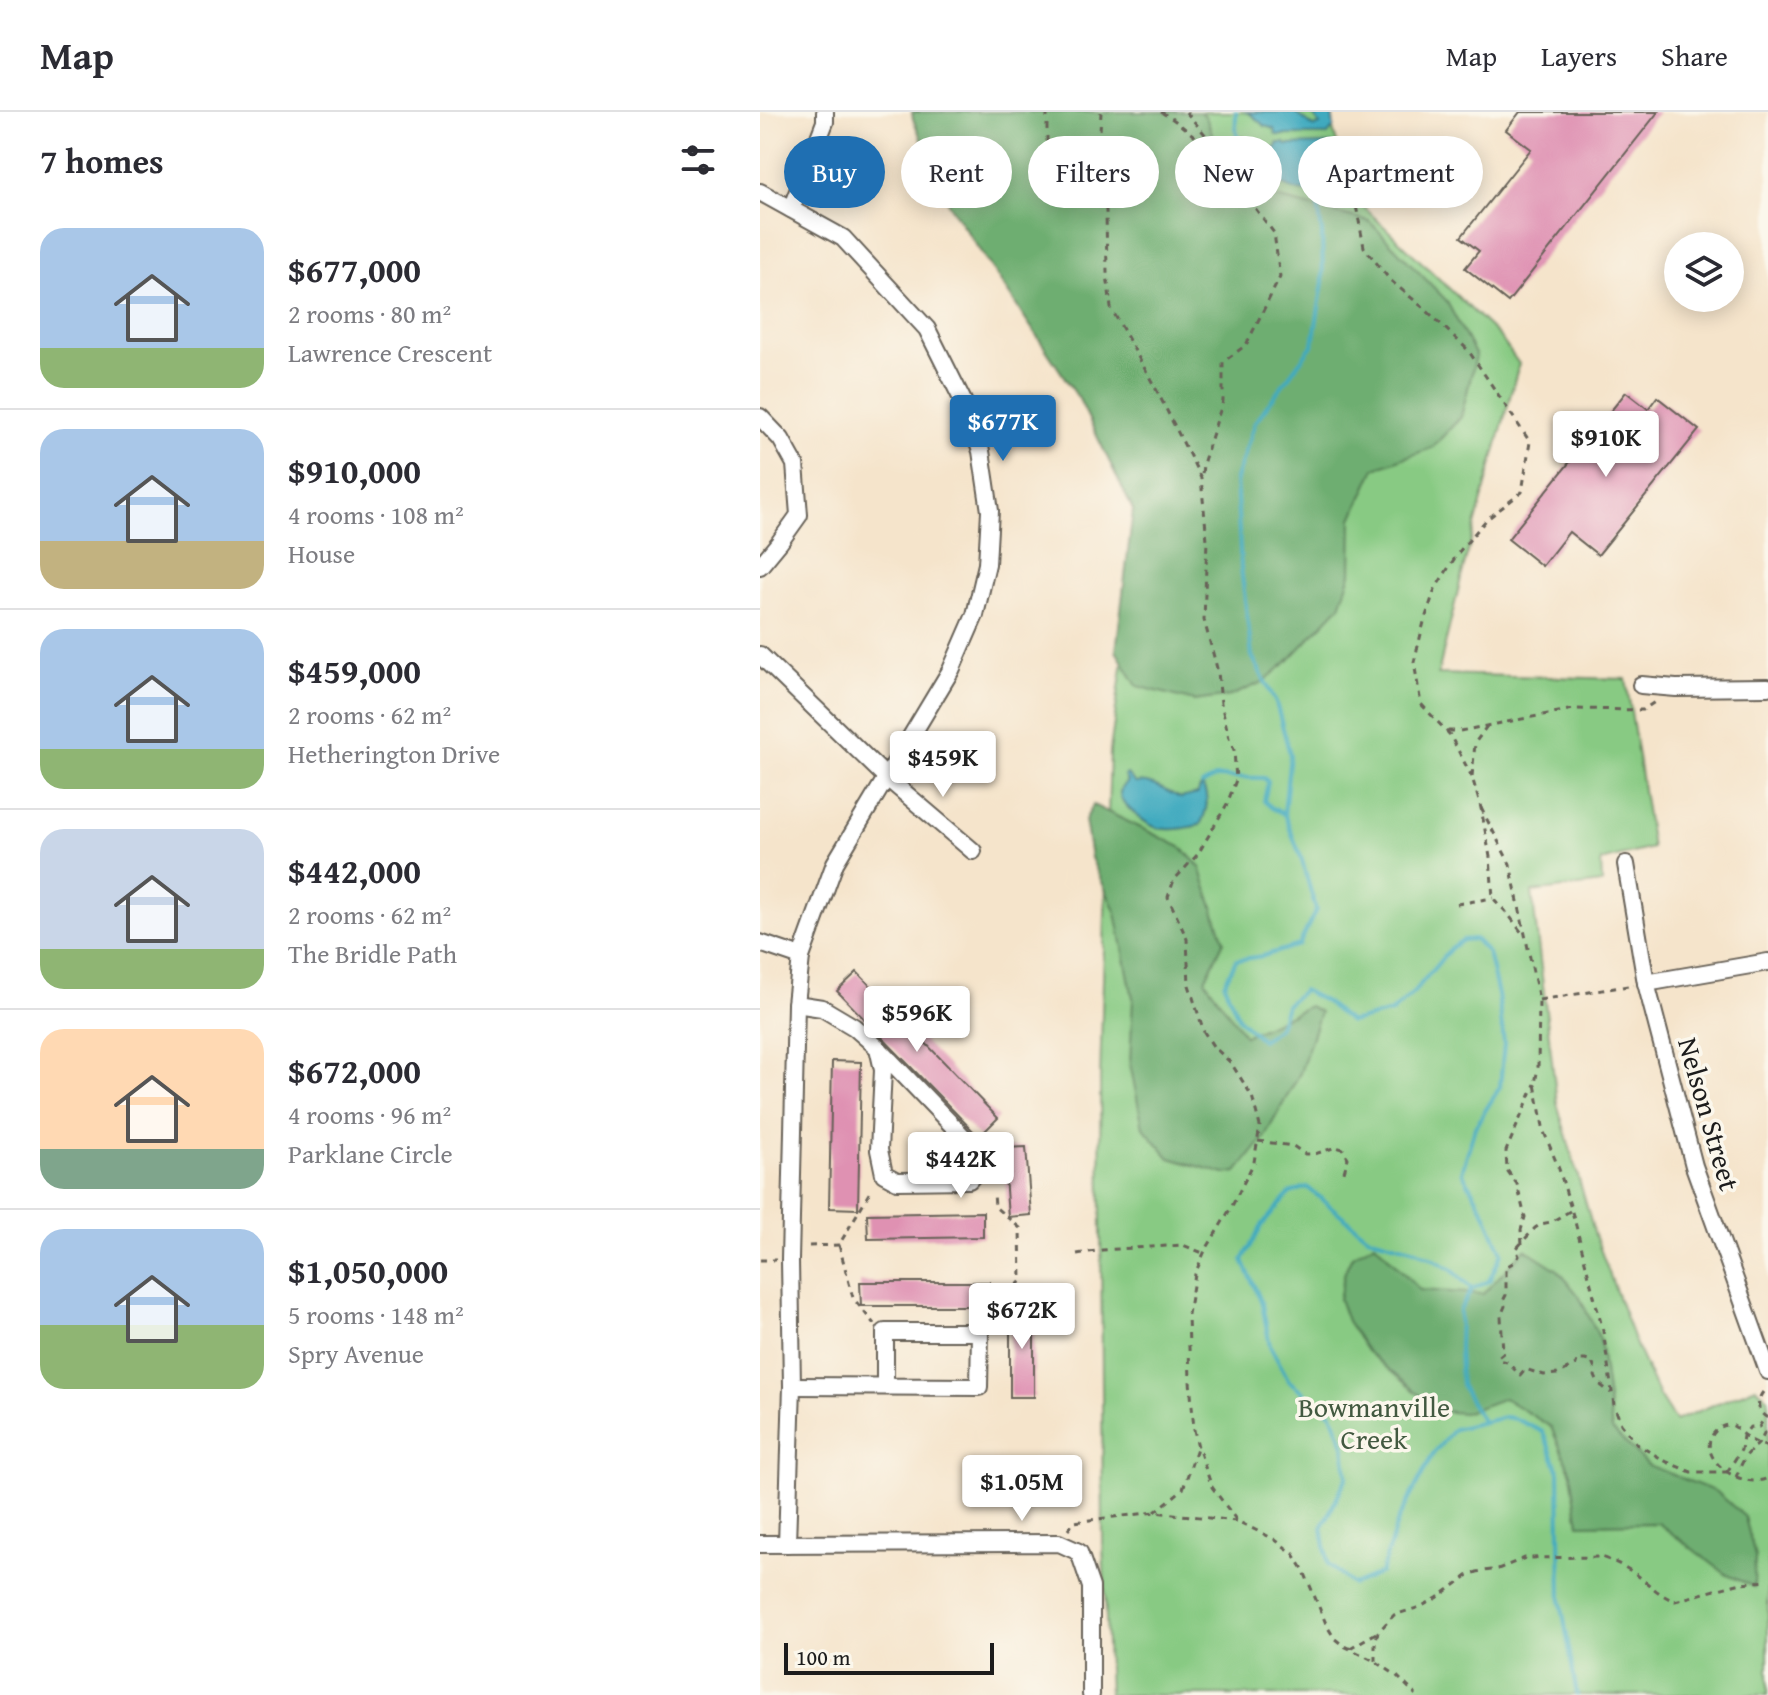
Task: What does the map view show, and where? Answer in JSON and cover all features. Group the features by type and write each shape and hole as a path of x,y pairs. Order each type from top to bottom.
{"street":[{"path":"791,209 825,122 825,112"},
{"path":"760,192 843,238 927,329 963,401 981,451 990,511 987,564 975,615 951,670 835,863 801,957 796,1004 787,1544"},
{"path":"760,417 781,439 795,464 799,515 760,566"},
{"path":"760,655 886,777 973,851"},
{"path":"1641,685 1676,688 1768,687"},
{"name":"Nelson Street","path":"1626,864 1646,983 1694,1166 1768,1371"},
{"path":"760,943 801,957"},
{"path":"1646,983 1768,962"},
{"path":"796,1004 822,1008 854,1027 878,1048 974,1148 981,1166 969,1180 897,1181 884,1174 879,1150 883,1070 878,1048"},
{"path":"792,1386 979,1387 980,1332 885,1332 885,1386"},
{"path":"760,1544 1059,1543 1079,1552 1091,1587 1091,1695"}],"path":[{"path":"1047,112 1050,167 1063,185 1090,191 1106,211"},
{"path":"1101,112 1111,308 1201,478"},
{"path":"1161,112 1194,136"},
{"path":"1186,112 1206,136"},
{"path":"1245,136 1248,133"},
{"path":"1237,1521 1212,1487 1198,1447 1190,1381 1188,1314 1195,1274 1254,1162 1260,1126 1252,1096 1231,1063 1213,1046 1204,1032 1189,985 1187,939 1168,897 1174,880 1198,854 1211,832 1236,780 1234,750 1204,620 1207,540 1201,478 1223,401 1223,362 1246,345 1280,277 1274,233 1255,208"},
{"path":"1357,208 1364,247 1390,280 1468,350 1530,442 1522,492 1486,520 1458,553 1435,589 1414,662 1421,704 1452,740 1472,777 1490,857 1493,898 1524,935"},
{"path":"1444,729 1460,731 1574,709 1643,710 1676,688"},
{"path":"1472,777 1475,743 1487,726"},
{"path":"1452,740 1460,731"},
{"path":"1481,808 1510,864 1539,1000 1535,1084 1506,1151 1507,1170 1517,1184 1525,1217 1521,1230 1522,1244"},
{"path":"1457,904 1493,898"},
{"path":"1539,1000 1646,983"},
{"path":"1535,1084 1544,1132 1575,1222 1603,1331 1612,1394 1621,1424 1638,1445 1667,1462 1691,1472 1727,1472"},
{"path":"1258,1141 1293,1146 1305,1154 1336,1147 1343,1149 1348,1158 1344,1172 1346,1177"},
{"path":"871,1190 839,1245 853,1298 874,1324"},
{"path":"992,1324 992,1310 1021,1281 1020,1228 995,1207 994,1193"},
{"path":"1570,1211 1535,1228 1516,1249 1519,1256 1516,1261 1506,1267 1505,1306 1501,1316 1503,1353 1498,1357 1520,1375 1525,1369 1544,1375 1557,1374 1576,1365 1577,1360 1592,1362 1598,1383 1612,1394"},
{"path":"809,1246 839,1245"},
{"path":"1077,1254 1183,1245 1204,1253"},
{"path":"1759,1427 1766,1418 1758,1403 1763,1392"},
{"path":"1768,1447 1743,1436 1737,1428 1729,1425 1720,1428 1711,1437 1710,1449 1715,1462 1736,1477 1755,1482 1768,1478"},
{"path":"1727,1472 1743,1445 1743,1436 1750,1427 1759,1427"},
{"path":"1736,1477 1749,1453 1759,1445 1764,1433 1759,1427"},
{"path":"1155,1512 1183,1489 1198,1447"},
{"path":"1059,1543 1074,1522 1155,1512 1237,1521 1274,1539 1294,1554 1335,1639 1396,1675 1416,1695"},
{"path":"1349,1649 1378,1632 1394,1615 1437,1598 1467,1576 1498,1569 1525,1558 1601,1557 1634,1572 1666,1598 1675,1601 1741,1583 1768,1581"},
{"path":"1375,1661 1373,1655 1378,1632"}],"green space":[{"path":"912,112 1201,112 1213,136 1175,136 1175,208 1282,208 1282,199 1298,203 1298,208 1317,208 1369,221 1446,300 1476,356 1461,417 1432,448 1375,468 1352,519 1351,574 1340,606 1288,661 1263,682 1231,696 1194,701 1137,686 1116,651 1133,510 1079,399 951,208 1012,208 1012,136 920,136"},
{"name":"Bowmanville Creek","path":"930,112 1328,112 1335,136 1298,136 1298,208 1365,208 1499,336 1519,364 1438,674 1626,679 1652,848 1601,861 1602,883 1532,892 1557,1103 1595,1235 1636,1345 1659,1396 1675,1421 1756,1387 1768,1398 1768,1695 1109,1695 1103,1545 1100,1079 1110,750 1145,508 982,208 1012,208 1012,136 943,136"},
{"path":"1093,805 1181,847 1200,867 1224,941 1205,980 1245,1036 1309,1006 1320,1012 1300,1073 1264,1138 1237,1172 1225,1174 1170,1158 1143,1127 1130,1064 1133,998 1116,913 1091,858 1085,820"},
{"path":"1375,1243 1420,1290 1483,1294 1525,1249 1558,1270 1579,1296 1600,1339 1612,1430 1648,1465 1717,1492 1745,1517 1755,1556 1754,1587 1727,1575 1658,1523 1579,1524 1571,1473 1551,1427 1504,1398 1464,1413 1438,1411 1367,1351 1347,1321 1339,1299 1352,1256"}],"water":[{"path":"1244,112 1294,112 1314,127 1320,125 1311,112 1332,112 1334,127 1328,135 1276,135 1274,129"},
{"path":"1282,143 1298,145 1298,190 1282,184"},
{"path":"1127,774 1135,783 1153,785 1181,798 1197,794 1202,785 1207,805 1200,825 1166,829 1145,822 1128,808 1121,797 1121,790 1127,782 1124,775"}],"building":[{"path":"1520,112 1658,112 1508,302 1465,268 1479,251 1461,237 1531,149 1506,130"},
{"path":"1626,392 1648,409 1657,397 1699,430 1598,555 1569,532 1542,566 1508,539"},
{"path":"857,972 998,1118 979,1137 837,991"},
{"path":"832,1061 861,1062 858,1209 829,1208"},
{"path":"1026,1147 1031,1215 1008,1217 1003,1148"},
{"path":"983,1212 983,1237 868,1239 867,1214"},
{"path":"860,1282 989,1282 989,1306 861,1306"},
{"path":"1010,1305 1034,1305 1034,1397 1010,1397"}],"waterway":[{"path":"1236,112 1237,136"},
{"name":"Bowmanville Creek","path":"1318,208 1323,282 1313,344 1255,422 1236,479 1241,568 1252,656 1276,703 1290,754 1284,814 1301,857 1316,910 1299,945 1236,960 1224,984 1239,1019 1262,1040 1279,1027 1286,1005 1303,990 1324,1001 1350,1022 1392,1012 1414,992 1451,948 1463,940 1475,939 1488,953 1498,995 1504,1043 1500,1087 1475,1127 1462,1172 1486,1215 1502,1253 1489,1281 1472,1289 1451,1269 1415,1250 1368,1237 1307,1187 1290,1193 1263,1224 1243,1260 1262,1304 1270,1346 1289,1381 1332,1414 1344,1445 1347,1477 1322,1528 1328,1564 1353,1585 1381,1573 1398,1520 1433,1454 1454,1429 1505,1417 1543,1432 1559,1472 1561,1601 1577,1695"},
{"path":"1202,785 1216,777 1264,778 1268,782 1264,801 1284,814"},
{"name":"Bowmanville Creek","path":"1472,1289 1460,1310 1461,1385 1482,1421"}]}
